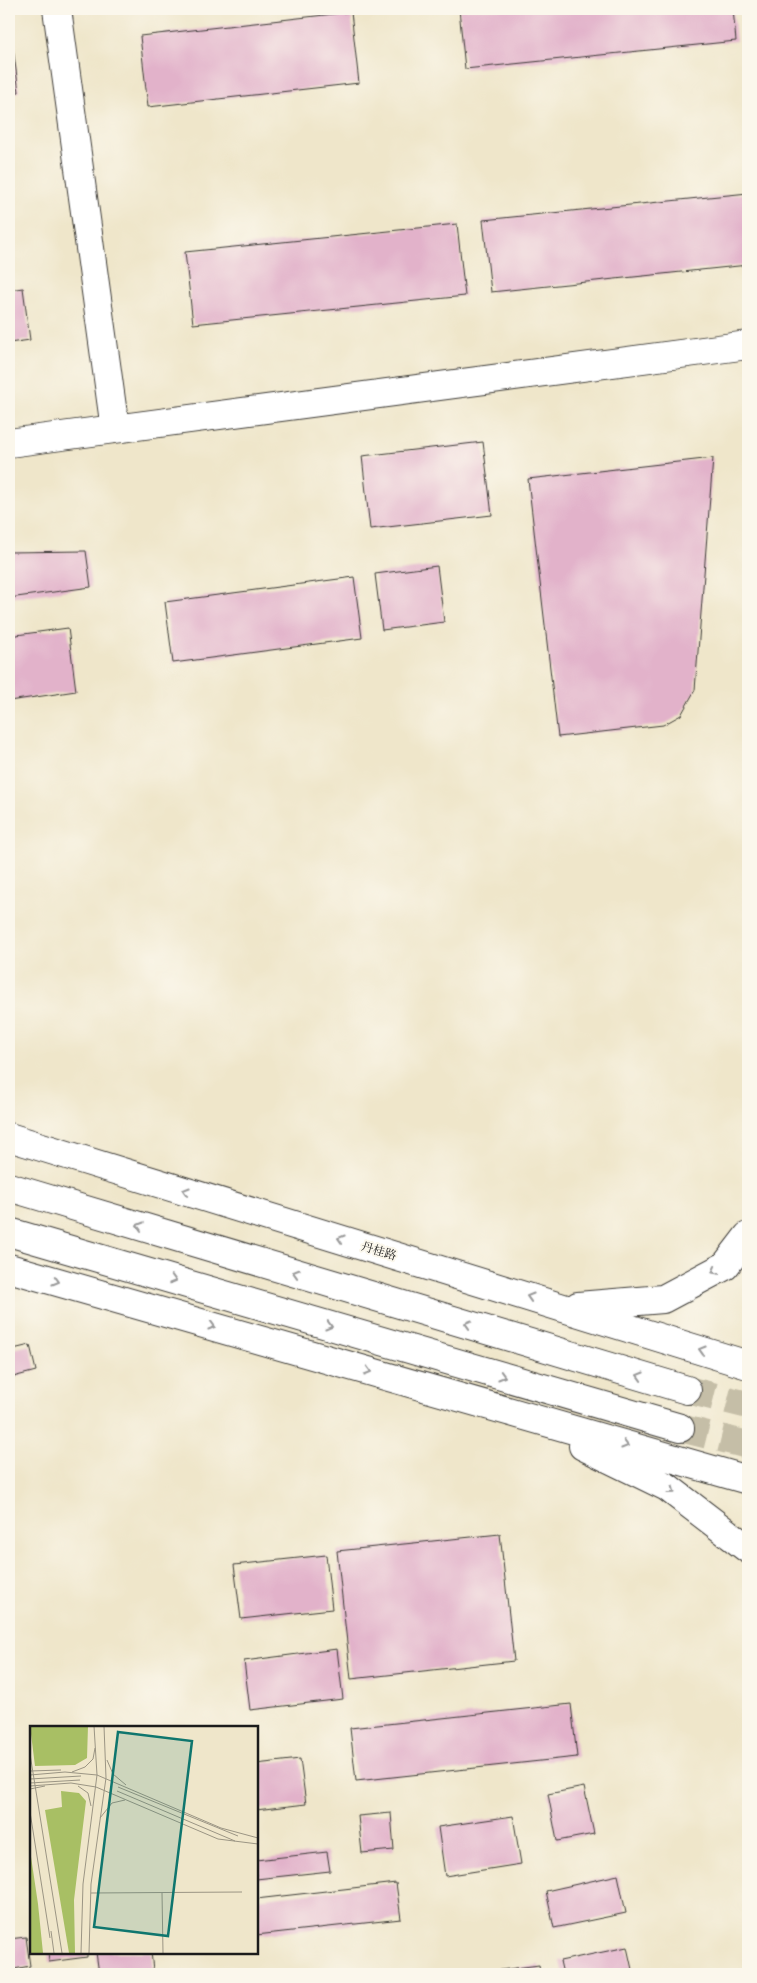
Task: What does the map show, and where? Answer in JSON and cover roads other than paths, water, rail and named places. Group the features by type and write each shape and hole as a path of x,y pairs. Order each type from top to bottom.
{"main road":[{"path":"57,9 115,429"},
{"path":"9,443 748,346"},
{"name":"丹桂路","path":"9,1137 748,1365"},
{"path":"9,1186 687,1390"},
{"path":"9,1232 680,1428"},
{"path":"564,1308 663,1299 725,1266 748,1236"},
{"path":"9,1268 748,1480"},
{"path":"519,1414 667,1487 748,1549"}],"tunnel":[{"path":"687,1390 748,1405"},
{"path":"680,1428 748,1445"}]}
